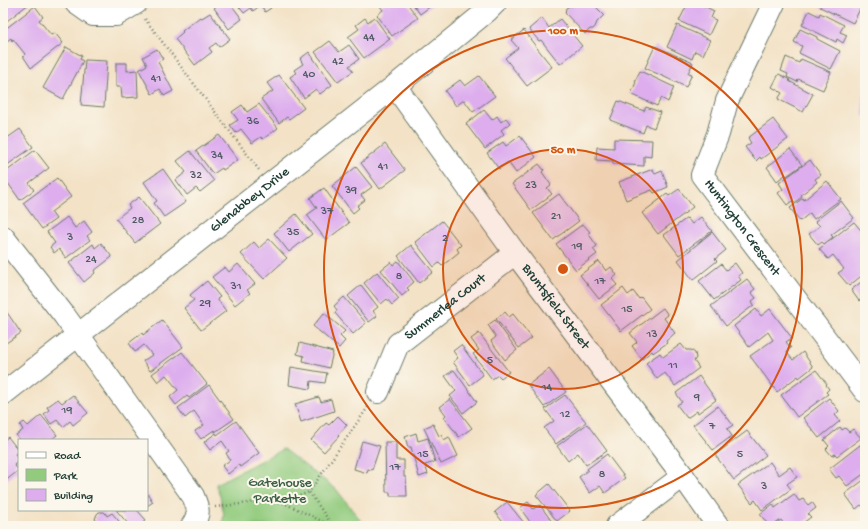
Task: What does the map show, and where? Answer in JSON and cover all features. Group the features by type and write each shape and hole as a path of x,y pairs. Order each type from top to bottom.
{"street":[{"path":"76,3 93,15 116,15 135,4"},
{"name":"Glenabbey Drive","path":"3,394 395,86 495,3"},
{"name":"Huntington Crescent","path":"774,3 728,101 718,134 702,175 865,391"},
{"name":"Bruntsfield Street","path":"395,86 515,253 683,476 718,526"},
{"path":"3,237 64,315 193,496 195,517"},
{"name":"Summerlea Court","path":"378,392 398,344 515,253"},
{"path":"617,526 683,476"}],"path":[{"path":"135,4 270,184"},
{"path":"284,502 309,492 378,392"},
{"path":"309,492 333,526"},
{"path":"195,517 266,501 284,502 333,526"},
{"path":"858,526 865,523"}],"green space":[{"name":"Gatehouse Parkette","path":"283,449 336,489 365,526 222,526 224,515 216,484"}],"building":[{"path":"3,3 30,3 3,24"},
{"path":"221,3 230,3 242,19 229,29 214,8"},
{"path":"236,3 268,3 271,8 265,12 261,5 253,11 251,8 244,13"},
{"path":"385,3 407,3 418,18 392,36 377,15 383,10 380,6"},
{"path":"412,3 435,3 420,14"},
{"path":"576,3 592,3 604,15 593,29 590,29 585,34 565,13 566,8"},
{"path":"688,3 698,3 714,11 711,18 716,20 709,35 679,21"},
{"path":"822,3 857,3 862,5 853,23 820,7"},
{"path":"35,6 43,17 39,20 51,35 55,33 63,43 31,68 23,56 25,54 13,39 12,41 11,38 3,44 3,33 5,31 4,30"},
{"path":"809,11 819,16 820,13 844,25 840,32 847,35 843,43 837,39 836,42 802,25"},
{"path":"210,13 230,39 219,47 216,43 209,48 212,52 195,65 175,39 183,32 182,31 200,17 202,18"},
{"path":"374,17 390,39 364,58 348,37 359,29 356,25 365,18 368,22"},
{"path":"542,18 549,28 560,19 582,46 560,64 541,40 539,41 529,29"},
{"path":"677,25 710,40 703,55 695,51 692,59 667,47"},
{"path":"800,29 840,51 831,69 799,53 802,46 794,42"},
{"path":"524,30 552,67 527,86 505,58 518,48 511,40"},
{"path":"330,41 339,52 349,45 359,59 349,66 353,71 338,82 315,52"},
{"path":"655,46 693,63 688,73 692,74 686,87 645,68"},
{"path":"66,47 82,56 80,59 83,61 63,99 43,88"},
{"path":"157,49 163,59 158,62 173,91 164,96 160,89 152,94 139,70 147,65 143,57"},
{"path":"309,52 332,85 320,94 316,89 304,98 290,77 296,73 294,70 303,64 300,59"},
{"path":"786,57 799,63 801,59 831,72 823,90 798,79 797,82 787,77 788,74 781,71"},
{"path":"85,60 107,61 104,107 81,105"},
{"path":"116,63 127,63 127,71 137,70 138,97 122,98 121,87 116,87"},
{"path":"640,71 674,87 668,102 661,98 657,106 631,94"},
{"path":"779,74 813,94 803,112 778,99 782,93 772,87"},
{"path":"279,75 304,108 289,119 287,117 279,123 261,99 273,91 267,83"},
{"path":"479,76 495,96 473,112 464,100 456,106 445,91 460,80 465,86"},
{"path":"862,95 865,95 865,117 863,117"},
{"path":"618,101 644,111 646,107 660,112 654,128 646,125 643,133 610,120"},
{"path":"259,104 278,128 263,139 261,137 252,143 241,129 236,133 230,125 238,120 232,112 242,105 247,112"},
{"path":"484,110 492,120 497,116 501,122 506,118 510,123 501,130 504,134 485,149 466,124"},
{"path":"773,119 788,139 756,161 745,147 751,143 748,138"},
{"path":"20,129 33,147 3,168 3,141"},
{"path":"219,135 238,160 223,170 222,168 213,174 196,151"},
{"path":"520,136 536,157 516,173 508,162 499,169 487,153 503,142 506,146"},
{"path":"614,139 652,140 651,157 644,156 644,166 613,164 613,161 596,160 597,147 614,148"},
{"path":"385,144 405,170 380,189 361,163"},
{"path":"790,149 802,165 777,181 767,167"},
{"path":"35,150 49,168 29,183 34,190 20,200 3,174"},
{"path":"190,151 214,181 200,192 196,188 187,195 176,180 186,172 177,161"},
{"path":"810,160 821,175 815,179 817,182 801,195 802,197 794,203 792,201 787,205 778,193 783,189 779,183"},
{"path":"539,164 544,170 542,172 551,185 547,188 552,194 531,210 512,184"},
{"path":"356,167 372,187 361,195 365,200 357,206 359,208 353,213 332,186"},
{"path":"163,169 186,202 164,217 154,203 157,201 144,182"},
{"path":"653,169 655,174 662,171 668,187 654,193 652,190 626,200 619,182"},
{"path":"57,178 71,197 51,212 56,219 42,229 23,203"},
{"path":"827,181 841,199 814,219 810,213 800,221 790,208 803,198 804,200"},
{"path":"324,188 349,223 326,240 307,215 317,208 310,198"},
{"path":"679,189 693,207 658,234 642,213 667,194 669,196"},
{"path":"559,194 579,221 553,240 533,213"},
{"path":"139,197 160,224 135,243 116,219 130,208 128,205"},
{"path":"841,201 854,218 831,235 833,237 824,244 822,242 818,245 809,234 820,226 815,221"},
{"path":"296,214 312,234 289,252 274,233"},
{"path":"67,217 75,228 84,221 92,232 87,236 90,240 66,258 59,249 54,253 50,247 55,243 47,232"},
{"path":"701,217 712,231 679,255 664,235 687,218 692,224"},
{"path":"442,221 461,245 457,249 459,252 442,266 439,263 434,267 415,242"},
{"path":"854,222 865,235 865,273 849,286 838,273 844,269 833,255 828,259 819,249"},
{"path":"583,224 590,232 588,233 597,246 593,249 597,254 576,270 556,244"},
{"path":"712,232 726,250 715,259 717,261 693,280 678,260"},
{"path":"269,239 287,258 264,279 241,254 254,242 259,248"},
{"path":"101,243 112,257 94,271 95,273 84,282 69,263 93,244 95,248"},
{"path":"411,245 433,272 419,283 398,256"},
{"path":"398,261 414,282 407,288 409,290 402,296 381,270 391,262 393,265"},
{"path":"599,261 606,271 611,267 617,275 612,279 617,285 599,299 580,275"},
{"path":"735,263 742,273 738,276 741,280 714,300 699,281 721,264 726,270"},
{"path":"238,264 255,284 247,290 250,293 235,305 212,277 225,267 229,272"},
{"path":"377,272 399,299 392,305 387,299 381,304 364,283"},
{"path":"747,279 755,289 751,292 756,298 752,301 754,305 726,326 711,306"},
{"path":"865,279 865,297 859,301 851,290"},
{"path":"207,281 220,297 217,299 226,311 201,330 184,308 194,300 190,295"},
{"path":"361,285 378,307 373,311 377,316 369,322 348,296"},
{"path":"623,288 628,295 633,291 639,299 641,297 650,309 621,331 601,305"},
{"path":"344,297 366,323 353,334 335,313 337,310 334,306"},
{"path":"663,308 668,315 664,318 675,333 666,341 667,343 653,353 652,351 642,359 632,346 637,342 630,333"},
{"path":"756,309 761,316 770,309 792,338 786,342 791,348 787,351 788,354 793,360 803,352 813,367 777,392 750,356 773,340 768,332 749,347 734,326"},
{"path":"6,311 21,333 3,345 3,313"},
{"path":"505,312 509,317 513,314 532,338 519,348 496,319"},
{"path":"324,313 345,331 340,336 345,341 339,348 313,326"},
{"path":"162,320 183,347 150,371 143,361 152,355 149,351 144,345 135,352 129,343 142,333 143,335"},
{"path":"495,320 517,350 505,360 491,341 496,337 488,325"},
{"path":"479,333 509,372 501,378 498,375 492,379 473,354 479,350 471,339"},
{"path":"300,343 333,352 329,368 303,361 304,356 297,354"},
{"path":"681,344 686,350 691,350 695,353 696,358 694,361 699,368 675,386 665,373 657,379 646,363 660,353 663,357"},
{"path":"461,345 483,375 470,385 453,362 458,358 453,351"},
{"path":"182,352 207,384 189,398 187,396 176,405 170,397 178,390 166,375 158,382 152,374"},
{"path":"291,367 327,373 325,383 311,381 310,389 289,385"},
{"path":"549,369 566,392 544,407 528,385"},
{"path":"454,370 477,402 463,413 450,396 456,391 445,376"},
{"path":"816,370 827,384 826,385 829,389 826,392 828,394 797,417 781,395"},
{"path":"699,376 716,400 698,413 697,411 687,418 677,405 682,402 676,393"},
{"path":"209,385 234,419 215,432 214,430 201,439 195,431 204,425 194,411 185,418 178,408"},
{"path":"73,395 88,413 73,425 70,421 63,427 57,420 51,424 44,414 49,410 47,407 58,399 62,403"},
{"path":"565,395 586,422 556,444 544,428 554,421 545,409"},
{"path":"319,397 321,402 331,399 334,411 301,422 295,404"},
{"path":"829,398 839,411 835,415 840,421 819,438 803,418"},
{"path":"450,399 472,428 459,437 444,417 446,415 440,407"},
{"path":"718,406 733,425 727,429 732,436 713,450 693,425"},
{"path":"41,415 57,435 52,439 19,439 16,435 23,430 20,425 24,422 28,426"},
{"path":"338,416 347,425 324,452 311,440 326,423 329,425"},
{"path":"236,421 259,453 240,467 239,465 228,474 222,466 230,460 226,453 229,451 222,441 210,450 204,442 216,433 217,435"},
{"path":"433,424 439,436 441,435 444,440 449,437 458,456 441,464 424,428"},
{"path":"587,424 607,451 586,465 578,453 568,461 557,446"},
{"path":"840,427 842,430 845,428 849,432 853,429 861,438 837,456 835,454 832,456 826,449 829,446 824,440"},
{"path":"747,431 766,455 734,480 715,455"},
{"path":"416,433 418,441 428,438 435,462 425,465 428,474 419,477 411,447 408,447 405,437"},
{"path":"8,437 18,450 15,454 18,458 18,462 14,465 18,471 4,482 3,481 3,441"},
{"path":"362,441 380,446 372,470 368,469 367,473 354,469"},
{"path":"385,442 396,442 396,460 404,460 404,477 406,477 407,496 390,496 390,492 386,492"},
{"path":"860,445 863,449 865,448 865,473 847,486 839,476 836,478 829,469"},
{"path":"607,454 625,478 605,493 600,486 590,493 579,477"},
{"path":"770,462 779,475 790,467 797,477 787,484 791,489 762,510 755,500 752,503 738,485"},
{"path":"865,479 865,505 863,507 861,505 856,509 845,494"},
{"path":"549,484 570,511 557,521 536,495"},
{"path":"148,494 153,502 148,505"},
{"path":"794,494 799,501 803,499 808,505 812,502 816,508 808,514 811,517 799,526 785,526 781,520 772,526 769,526 760,514 773,504 775,508"},
{"path":"507,502 527,526 506,526 495,512"},
{"path":"528,502 533,509 540,505 555,526 533,526 520,508"},
{"path":"117,511 138,511 146,520 139,526 130,526"},
{"path":"99,512 104,512 107,516 112,513 123,526 101,526 95,519"}]}
